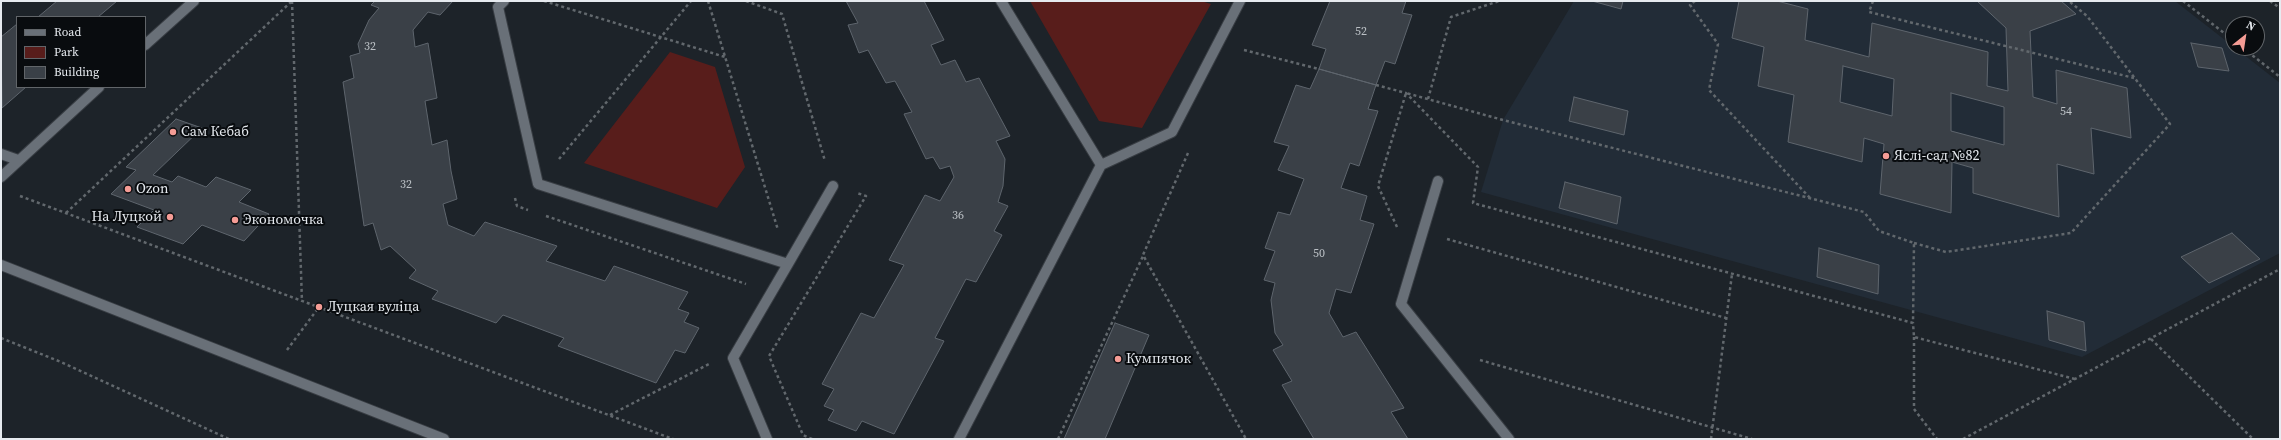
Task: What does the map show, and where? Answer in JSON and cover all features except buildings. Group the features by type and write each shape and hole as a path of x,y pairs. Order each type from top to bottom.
{"main road":[{"path":"146,44 194,1"},
{"path":"504,1 498,7 538,184 788,264"},
{"path":"1001,1 1102,165"},
{"path":"959,439 1102,165 1172,132 1240,1"},
{"path":"1,177 98,88"},
{"path":"1,154 18,160"},
{"path":"1438,181 1401,304 1509,439"},
{"path":"767,439 733,358 833,186"},
{"path":"1,265 444,439"}],"path":[{"path":"66,213 292,1"},
{"path":"292,1 302,302"},
{"path":"544,1 725,57"},
{"path":"538,184 662,37 690,1"},
{"path":"708,1 788,264"},
{"path":"746,1 782,14 833,186 866,196 770,356 803,435 812,439"},
{"path":"1428,99 1451,17 1499,1"},
{"path":"1695,1 1690,5 1718,44 1709,90 1810,198"},
{"path":"1871,1 1869,12 2134,78"},
{"path":"1376,85 1864,212 1879,231 1946,252 2071,232 2170,124 2087,16 2069,1"},
{"path":"2183,1 2225,34"},
{"path":"2270,1 2280,8"},
{"path":"1246,43 1242,50 1319,70"},
{"path":"2253,56 2280,77"},
{"path":"1397,228 1378,186 1406,93"},
{"path":"1406,93 1478,167 1473,203 1913,323"},
{"path":"1058,439 1143,255 1190,148"},
{"path":"16,194 302,302 673,439"},
{"path":"1423,232 1726,318"},
{"path":"1914,243 1914,409 1937,439"},
{"path":"1143,255 1246,439"},
{"path":"1963,439 2280,269"},
{"path":"1711,439 1732,274"},
{"path":"271,371 319,307"},
{"path":"1914,337 2075,379"},
{"path":"1,338 61,362 229,439"},
{"path":"2150,338 2254,439"},
{"path":"1435,347 1752,439"},
{"path":"610,416 709,364 713,358"}],"shaded area":[{"name":"Яслі-сад №82","path":"1574,1 2175,1 2225,40 2225,56 2245,56 2280,83 2280,253 2082,357 1481,192 1503,120"}],"green space":[{"path":"1030,1 1201,1 1211,4 1142,128 1099,121"},
{"path":"670,52 715,67 745,167 717,208 584,163"}],"place":[{"name":"Сам Кебаб","path":"173,132"},
{"name":"Яслі-сад №82","path":"1886,156"},
{"name":"Ozon","path":"128,189"},
{"name":"На Луцкой","path":"170,217"},
{"name":"Экономочка","path":"235,220"},
{"name":"Луцкая вуліца","path":"319,307"},
{"name":"Кумпячок","path":"1118,359"}]}
